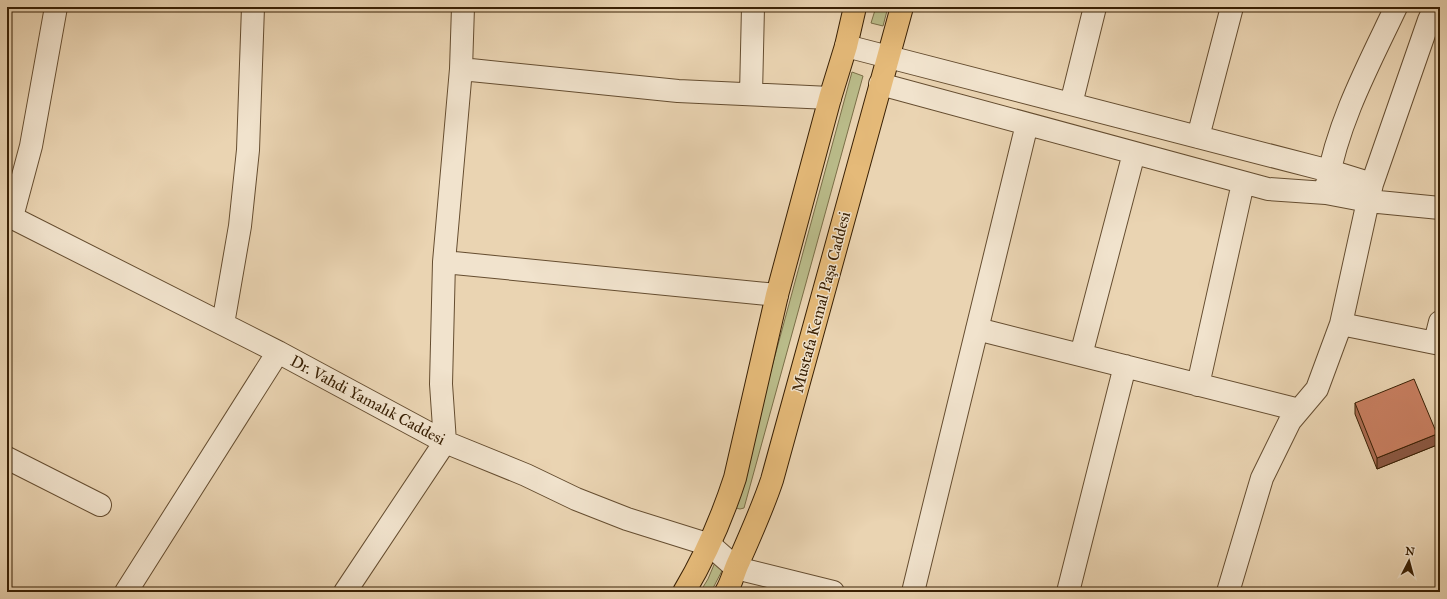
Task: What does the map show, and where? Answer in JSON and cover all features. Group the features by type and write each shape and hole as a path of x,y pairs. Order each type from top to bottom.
{"main road":[{"path":"684,592 710,545 727,503 735,478 777,295 830,98 846,46 855,7"},
{"name":"Mustafa Kemal Paşa Caddesi","path":"726,592 731,584 736,568 765,501 772,480 902,7"}],"street":[{"path":"10,216 32,146 56,7"},
{"path":"223,324 240,226 248,150 253,7"},
{"path":"345,592 445,442 441,384 444,262 461,68 463,7"},
{"path":"751,94 753,7"},
{"path":"1071,104 1095,7"},
{"path":"1198,137 1232,7"},
{"path":"1326,193 1337,139 1354,98 1396,7"},
{"path":"1228,592 1262,478 1290,421 1317,389 1341,324 1370,192 1429,20 1435,7"},
{"path":"846,46 1330,170 1370,192"},
{"path":"461,68 678,91 830,98"},
{"path":"880,84 1268,189 1326,193 1370,192 1440,208"},
{"path":"913,592 1027,124"},
{"path":"1081,355 1134,153"},
{"path":"1198,385 1243,183"},
{"name":"Dr. Vahdi Yamalık Caddesi","path":"10,216 278,352 445,442 526,474 576,499 627,519 710,545 736,568"},
{"path":"444,262 777,295"},
{"path":"1341,324 1438,336"},
{"path":"977,329 1299,410"},
{"path":"126,592 278,352"},
{"path":"1068,592 1126,366"},
{"path":"7,458 100,505"},
{"path":"736,568 833,592"}],"green space":[{"path":"876,7 888,7 883,26 871,23"},
{"path":"852,72 863,76 744,508 736,508 735,503"},
{"path":"716,560 726,563 711,592 700,592 708,579"}],"building":[{"path":"1414,379 1437,434 1377,458 1355,403"}]}
